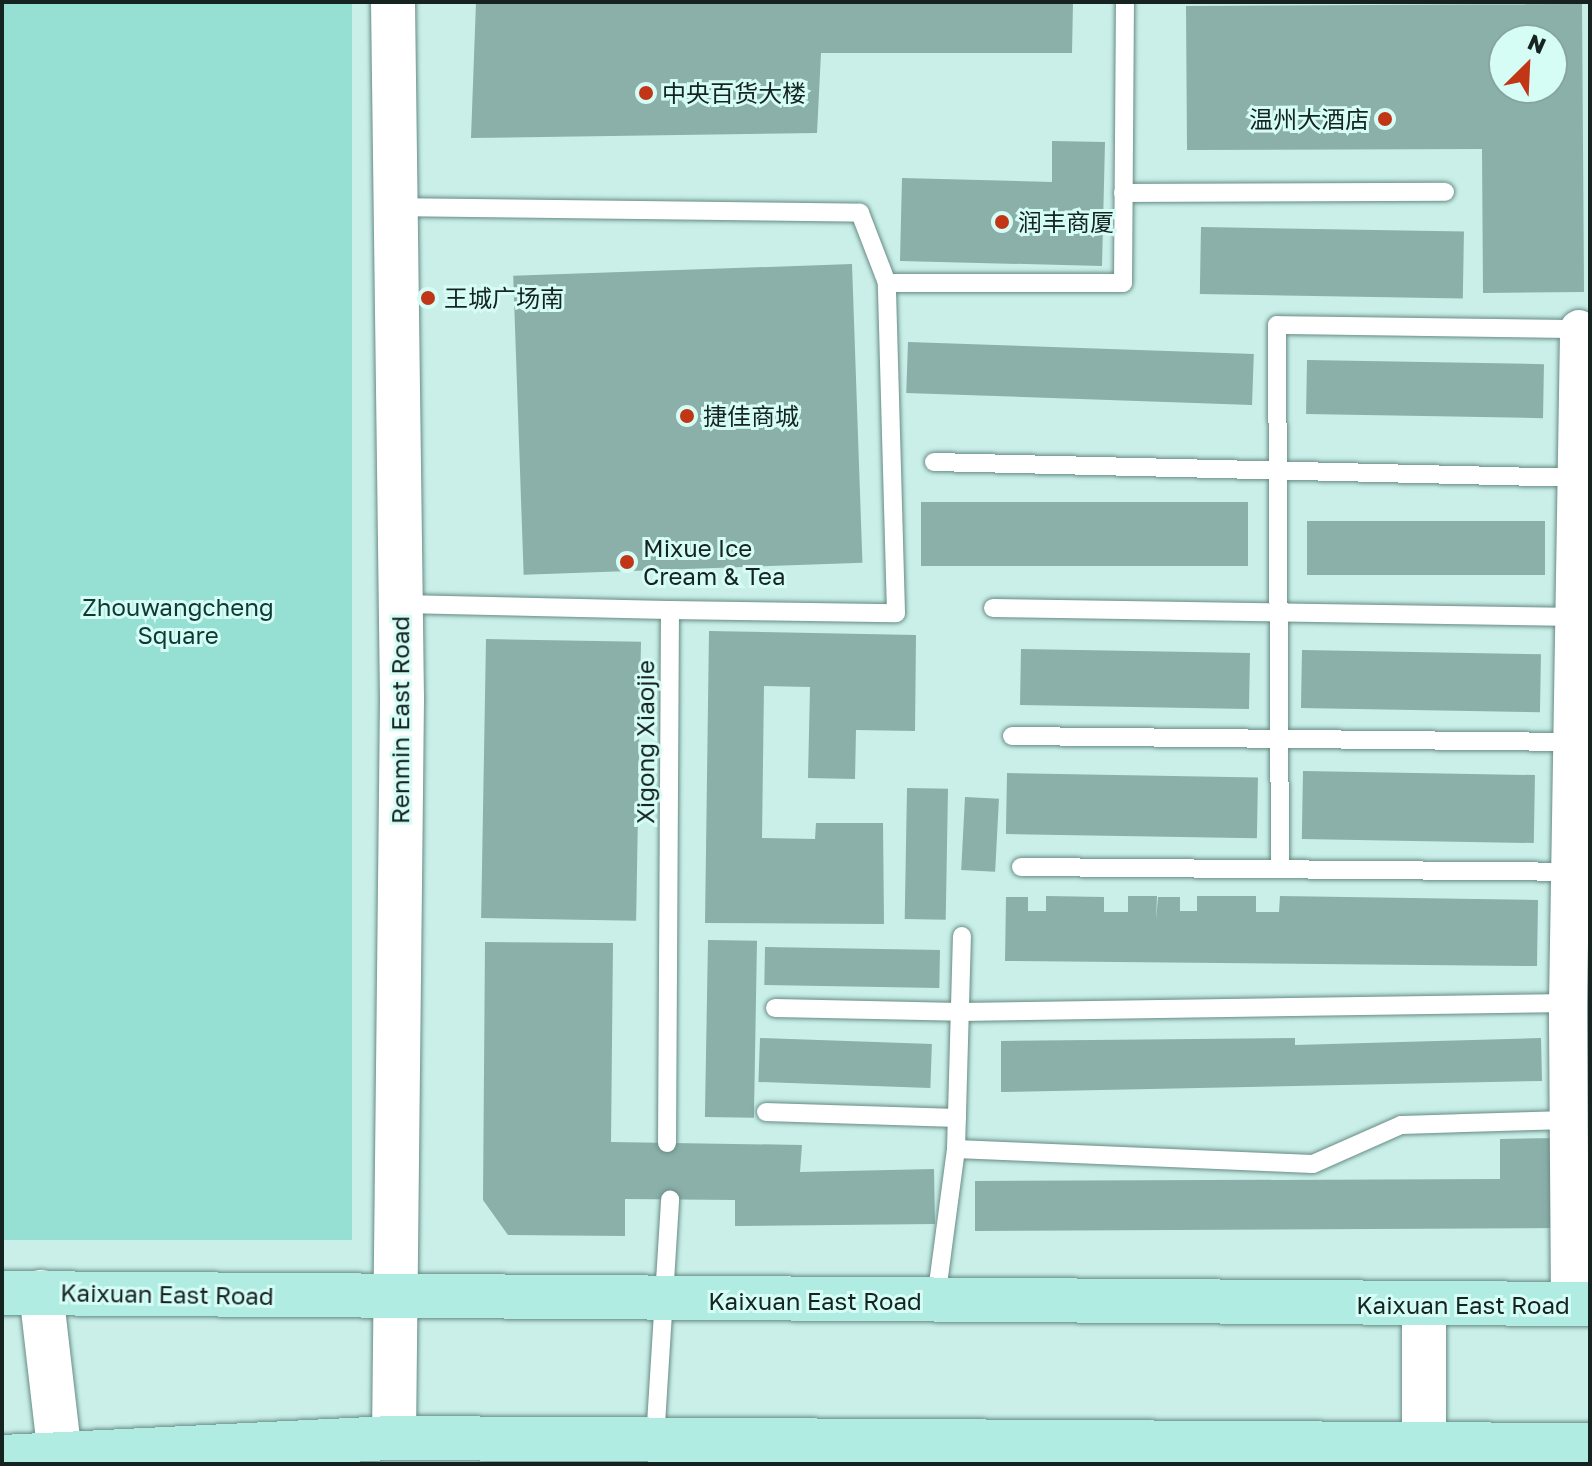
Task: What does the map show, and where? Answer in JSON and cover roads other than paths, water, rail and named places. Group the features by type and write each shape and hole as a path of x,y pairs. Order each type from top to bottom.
{"main road":[{"name":"Renmin East Road","path":"393,2 401,604 394,1438"},
{"name":"Kaixuan East Road","path":"21,1292 1424,1306 1580,1304"},
{"path":"21,1292 35,1459 394,1438 655,1440 887,1453 1424,1455 1590,1445"},
{"path":"1424,1306 1424,1455"}],"street":[{"path":"1579,329 1584,479 1580,872 1567,1120 1580,1304"}],"lane":[{"path":"887,283 1123,283 1125,2"},
{"path":"1123,193 1445,192"},
{"path":"397,207 860,213 887,283 896,613 401,604"},
{"path":"1280,869 1277,325 1579,329"},
{"path":"934,462 1584,479"},
{"path":"993,608 1582,617"},
{"name":"Xigong Xiaojie","path":"667,1143 670,610"},
{"path":"1012,736 1581,742"},
{"path":"1021,867 1580,872"},
{"path":"936,1302 956,1149 962,936"},
{"path":"775,1008 960,1012 1576,985"},
{"path":"766,1112 957,1118"},
{"path":"956,1149 1313,1164 1401,1125 1567,1120"},
{"path":"655,1440 670,1199"}],"place":[{"name":"中央百货大楼","path":"646,93"},
{"name":"温州大酒店","path":"1385,119"},
{"name":"润丰商厦","path":"1002,222"},
{"name":"王城广场南","path":"428,298"},
{"name":"捷佳商城","path":"687,416"},
{"name":"Mixue Ice Cream & Tea","path":"627,562"}],"park label":[{"name":"Zhouwangcheng Square","path":"178,621"}]}
